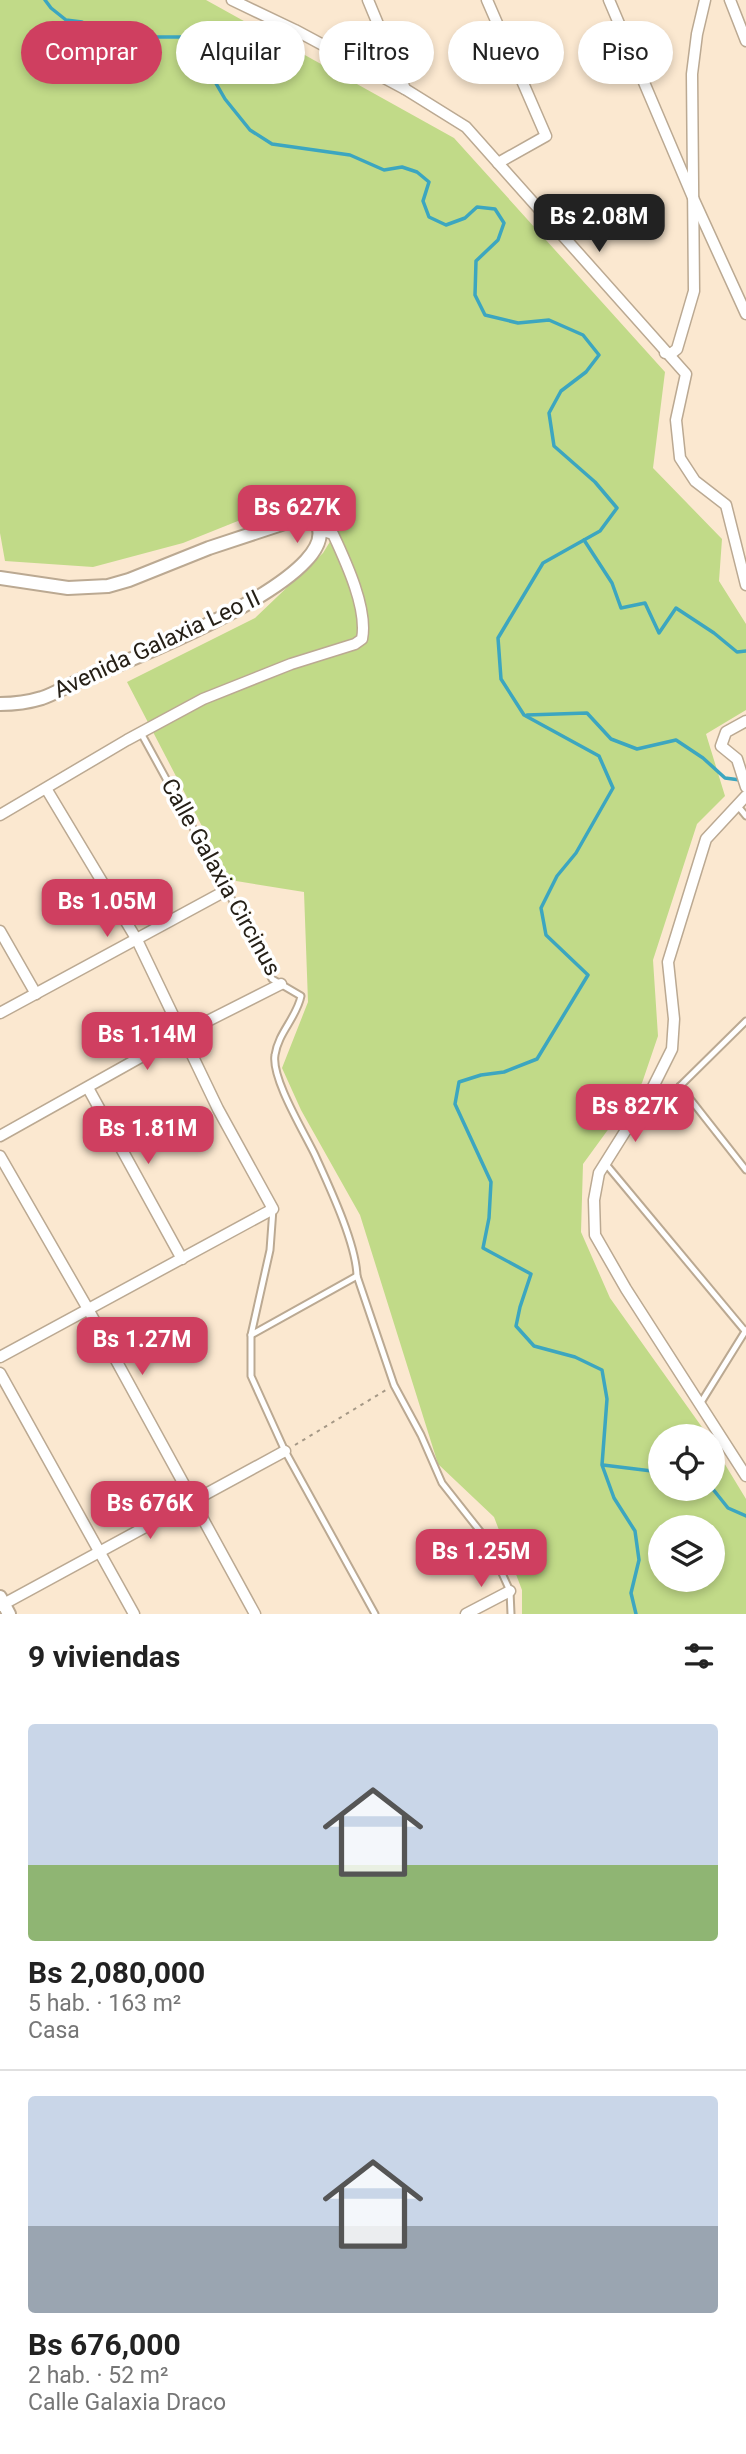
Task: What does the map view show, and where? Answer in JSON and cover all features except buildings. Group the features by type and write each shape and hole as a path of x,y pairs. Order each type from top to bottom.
{"street":[{"path":"232,0 295,30 405,89 466,127 686,374 676,420 680,458 695,481 726,505 746,585"},
{"path":"368,0 405,89"},
{"path":"487,0 546,136 498,163"},
{"path":"609,0 746,314"},
{"path":"665,353 677,349 694,291 692,74 705,0"},
{"path":"730,0 746,41"},
{"path":"0,578 68,588 107,586 300,518 314,519 320,530 333,534 346,563 364,628 362,639 355,644 291,664 203,699 141,732 0,816"},
{"name":"Avenida Galaxia Leo II","path":"0,704 42,698 134,660 244,607 273,588 314,552 320,542 320,530"},
{"path":"746,721 726,732 721,746 737,759 746,787"},
{"path":"0,1357 273,1209 218,1109 137,940 47,790"},
{"path":"746,796 706,839 668,962 674,1019 672,1048 645,1100 598,1173 594,1200 595,1235 626,1289 746,1476"},
{"path":"0,1013 227,890"},
{"path":"0,931 36,994"},
{"path":"0,1136 182,1034 281,984"},
{"path":"88,1088 182,1259"},
{"path":"0,1156 88,1310 254,1614"},
{"path":"0,1373 134,1614"},
{"path":"3,1605 285,1451"},
{"path":"466,1614 510,1591"}],"lane":[{"name":"Calle Galaxia Circinus","path":"141,732 272,979 300,996 299,1008 286,1028 274,1056 283,1093 315,1154 357,1258 357,1276"},
{"path":"737,805 746,816"},
{"path":"645,1100 670,1096 746,1021"},
{"path":"680,1086 746,1170"},
{"path":"605,1163 746,1331 700,1404"},
{"path":"273,1209 270,1250 251,1335 251,1376 285,1451 375,1614"},
{"path":"251,1335 357,1276 394,1385 421,1435 442,1483 487,1540 510,1591 511,1614"}],"path":[{"path":"285,1451 394,1385"}],"green space":[{"path":"0,0 206,0 244,21 176,21 176,84 305,84 305,55 319,63 319,84 357,84 454,138 665,372 653,468 722,539 719,581 746,624 746,710 706,734 725,796 697,824 653,960 658,1036 642,1083 583,1164 581,1232 610,1298 700,1424 648,1424 648,1501 725,1501 725,1464 746,1499 746,1614 522,1614 522,1590 494,1517 438,1464 360,1215 301,1110 282,1068 308,1002 304,892 230,880 127,682 255,618 323,553 336,532 319,501 283,503 183,543 93,567 5,561 0,533"}],"waterway":[{"path":"45,0 66,20 82,22 110,37 191,37 203,47 210,73 225,99 250,130 272,144 350,155 384,170 402,167 417,172 429,182 423,201 429,217 446,225 465,218 477,207 495,209 504,223 498,240 476,261 475,295 485,315 518,323 549,320 583,335 599,355 586,372 561,391 549,413 554,446 595,482 617,508 600,531 543,563 498,638 501,679 524,715 599,756 613,788 576,853 557,876 541,908 546,935 588,975 537,1059 504,1072 459,1082 455,1104 491,1182 489,1218 483,1248 531,1274 516,1326 534,1346 575,1357 602,1370 607,1399 602,1465 614,1498 635,1531 639,1560 631,1593 636,1614"},
{"path":"584,540 612,583 621,608 645,603 659,633 676,608 737,652 746,651"},
{"path":"527,715 587,713 611,739 637,749 676,740 703,758 725,778 740,780"},
{"path":"603,1465 648,1471"},
{"path":"722,1501 728,1508 746,1516"}]}
